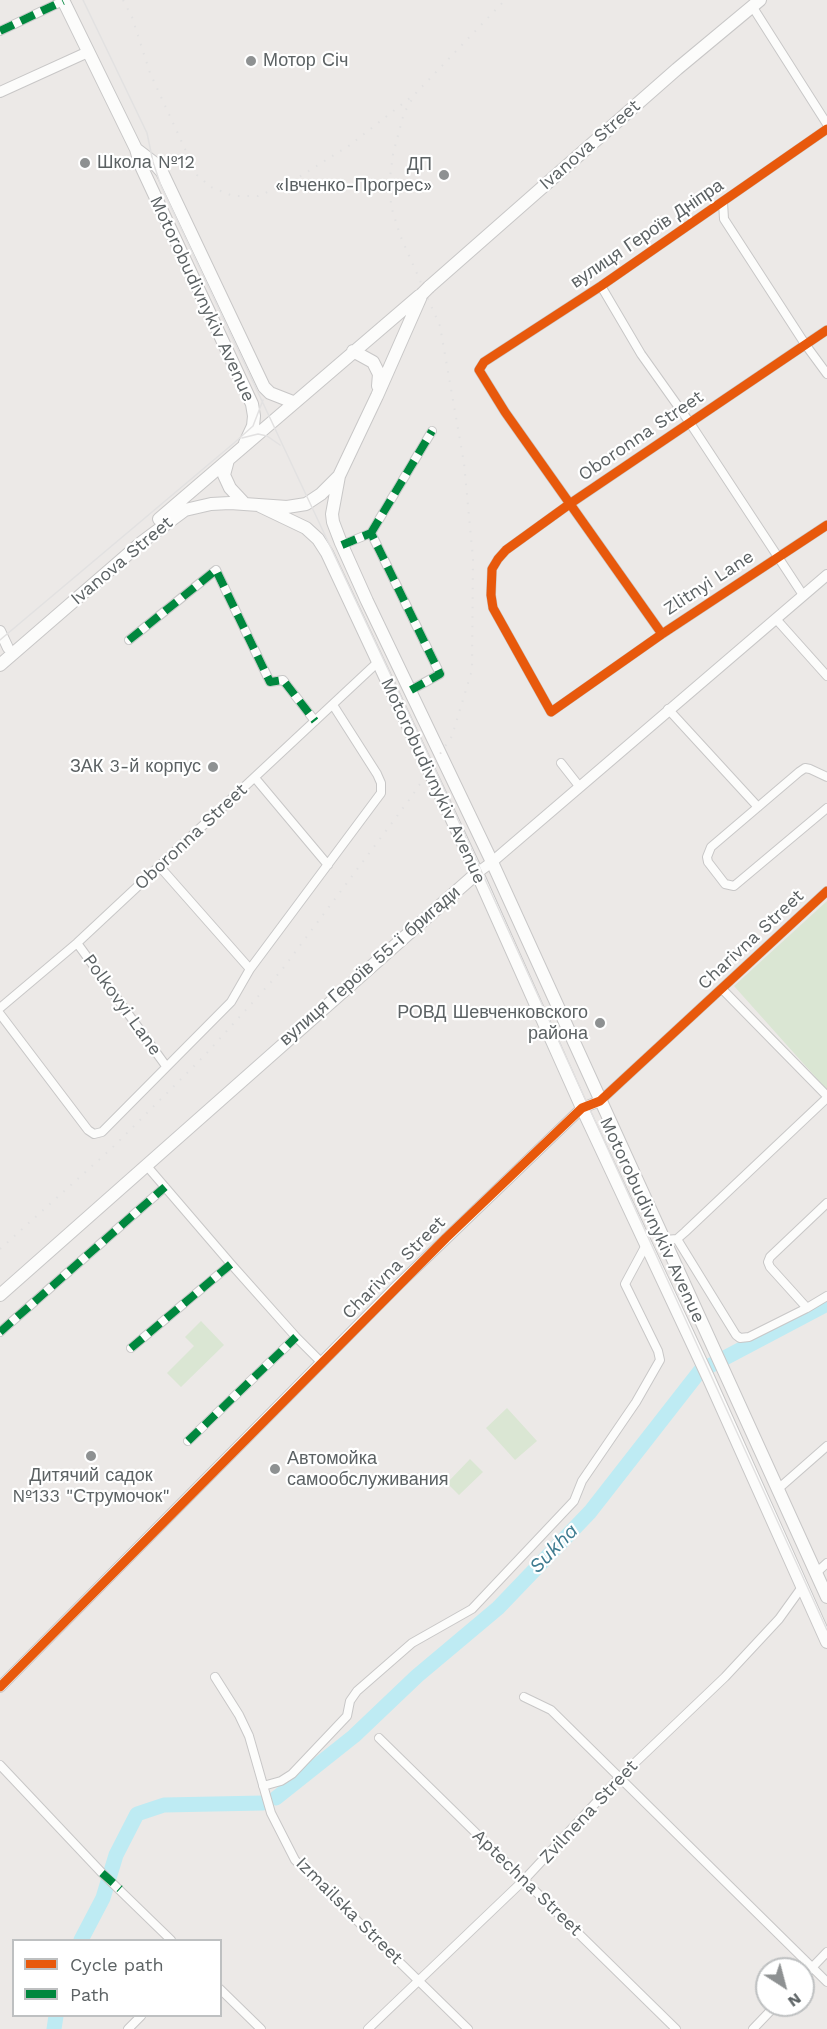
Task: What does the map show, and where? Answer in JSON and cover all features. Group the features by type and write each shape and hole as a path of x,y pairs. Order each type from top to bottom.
{"main road":[{"name":"Motorobudivnykiv Avenue","path":"63,1 136,149 141,166 252,404 253,426 241,449"},
{"name":"Ivanova Street","path":"4,652 756,3"},
{"name":"Motorobudivnykiv Avenue","path":"136,149 162,172 264,387 270,393 293,402"},
{"path":"155,195 159,187 170,187"},
{"name":"Ivanova Street","path":"0,665 185,510 199,506 244,503 287,507 306,504 321,494 339,476 426,290"},
{"path":"352,351 365,356 377,367 379,374 377,396"},
{"path":"228,460 224,475 230,488 244,503"},
{"name":"Motorobudivnykiv Avenue","path":"339,476 332,514 342,545 492,862 600,1101 671,1240 706,1332 827,1597"},
{"name":"Motorobudivnykiv Avenue","path":"260,506 306,528 318,539 327,553 477,873 827,1642"},
{"name":"вулиця Героїв 55-ї бригади","path":"0,1295 477,873"}],"street":[{"path":"0,31 63,1"},
{"path":"756,3 827,124"},
{"path":"0,92 88,52"},
{"name":"вулиця Героїв Дніпра","path":"571,503 481,374 479,370 484,362 601,286 827,129"},
{"path":"723,202 724,219 827,374"},
{"path":"601,286 641,354 690,423 803,595"},
{"name":"Oboronna Street","path":"551,712 493,608 492,569 498,559 506,550 571,503 827,330"},
{"path":"342,545 370,533 432,431"},
{"path":"571,503 662,634"},
{"name":"Zlitnyi Lane","path":"551,712 662,634 827,525"},
{"path":"370,533 440,674 411,690"},
{"path":"129,640 216,570 270,682 283,680 315,722"},
{"name":"вулиця Героїв 55-ї бригади","path":"477,873 827,574"},
{"path":"776,619 827,676"},
{"path":"0,631 4,652"},
{"name":"Oboronna Street","path":"0,1008 77,943 378,663"},
{"path":"0,1014 88,1130 94,1134 102,1132 231,1002 250,969 381,793 381,783 333,705"},
{"path":"668,709 758,807"},
{"path":"561,763 579,786"},
{"path":"827,777 815,770 805,768 711,847 708,852 708,862 725,884 729,886 739,882 827,808"},
{"path":"255,778 328,865"},
{"path":"160,867 250,969"},
{"name":"Charivna Street","path":"0,1687 398,1285 582,1108 600,1101 827,891"},
{"name":"Polkovyi Lane","path":"77,943 166,1066"},
{"path":"722,989 827,1097 671,1240 740,1338 749,1337 827,1296"},
{"path":"146,1165 231,1264 322,1363"},
{"path":"0,1332 165,1186"},
{"path":"807,1308 768,1262 770,1257 827,1203"},
{"path":"263,1786 281,1781 291,1774 346,1716 350,1701 357,1691 412,1643 472,1609 576,1498 582,1481 636,1402 660,1360 658,1351 624,1284 646,1245"},
{"path":"131,1348 231,1264"},
{"path":"188,1442 296,1337"},
{"path":"778,1489 827,1446"},
{"path":"816,1573 827,1563"},
{"name":"Zvilnena Street","path":"368,2029 524,1880 619,1778 725,1677 779,1619 802,1587"},
{"name":"Izmailska Street","path":"214,1677 239,1715 249,1737 271,1813 295,1860 468,2029"},
{"path":"524,1697 551,1710 802,1957"},
{"name":"Aptechna Street","path":"379,1738 675,2029"},
{"path":"0,1765 169,1939"},
{"path":"815,1964 827,1952"},
{"path":"815,1970 827,1982"},
{"path":"222,1991 261,2029"},
{"path":"129,2029 140,2017"},
{"path":"753,2029 764,2017"}],"green space":[{"path":"827,901 827,1090 734,986"},
{"path":"201,1321 224,1345 181,1387 167,1373 194,1346 185,1337"},
{"path":"507,1408 537,1441 515,1460 486,1428"},
{"path":"470,1459 483,1472 459,1495 447,1483"}],"waterway":[{"name":"Sukha","path":"276,1798 354,1736 417,1676 498,1608 590,1512 700,1371 827,1304"},
{"path":"82,1939 103,1898 116,1855 137,1814 164,1805 263,1803"},
{"path":"54,2029 56,2017"}],"tram line":[{"path":"83,0 147,133 161,186 433,765 827,1630"},
{"path":"0,640 253,426 263,400"},
{"path":"242,438 258,434 267,436 280,445"}],"railway":[{"path":"123,0 132,17 150,73 197,175 211,187 233,196 258,196 291,182 350,145 415,94 505,0"},
{"path":"0,1249 112,1148 205,1055 281,971 412,796 452,736 472,670 473,559 464,463 440,326 400,235 391,206 390,178 393,154 404,113 415,94"}],"marked path":[{"path":"0,31 63,1"},
{"path":"371,533 432,431"},
{"path":"342,545 371,533 440,674 411,690"},
{"path":"129,640 216,570 270,682 283,680 315,721"},
{"path":"0,1332 165,1187"},
{"path":"131,1348 231,1264"},
{"path":"188,1441 296,1337"},
{"path":"102,1873 120,1889"}],"cycle path":[{"path":"662,634 505,412 479,370 484,362 601,286 827,129"},
{"path":"827,330 571,503 506,550 492,569 493,608 551,712 662,634 827,525"},
{"path":"0,1687 446,1238 582,1108 600,1101 827,891"}],"place":[{"name":"Мотор Січ","path":"251,61"},
{"name":"Школа №12","path":"85,163"},
{"name":"ДП «Івченко-Прогрес»","path":"444,175"},
{"name":"ЗАК 3-й корпус","path":"213,767"},
{"name":"РОВД Шевченковского района","path":"600,1023"},
{"name":"Дитячий садок №133 \"Струмочок\"","path":"91,1456"},
{"name":"Автомойка самообслуживания","path":"275,1469"}]}
